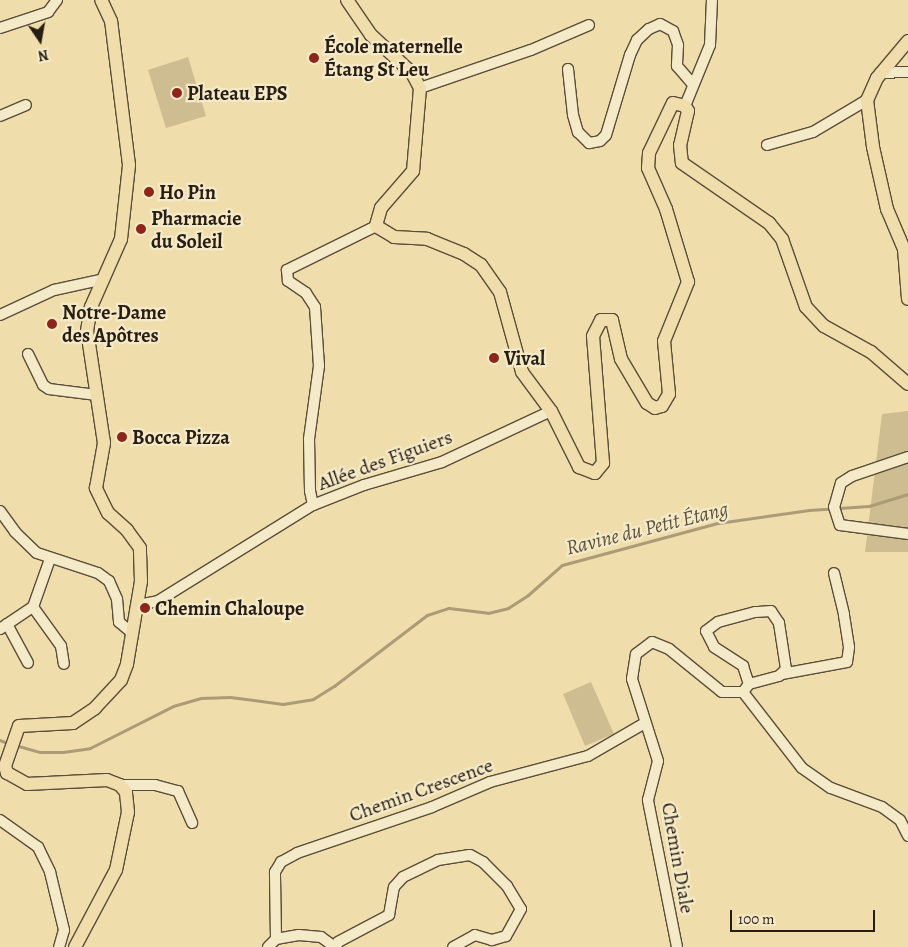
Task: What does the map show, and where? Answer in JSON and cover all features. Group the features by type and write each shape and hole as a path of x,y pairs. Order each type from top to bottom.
{"main road":[{"path":"75,947 116,870 129,807 126,792 120,785 107,780 27,784 7,773 5,760 17,729 24,724 63,726 95,708 121,680 138,605 140,548 127,530 108,513 97,495 96,488 104,443 87,331 91,307 121,239 129,165 111,21 101,0"},
{"path":"347,0 371,36 412,73 420,88 413,171 381,208 376,226 394,237 428,239 464,254 481,265 500,292 522,372 551,411 580,467 587,472 600,470 603,456 598,428 600,396 592,336 601,320 607,318 615,326 621,358 647,403 655,408 667,401 669,384 664,341 688,282 666,209 648,168 649,153 673,104 685,106 688,122 680,145 682,163 769,223 782,239 806,307 824,326 871,352 908,384"},
{"path":"908,41 880,73 867,100 873,147 887,210 904,249 908,299"}],"street":[{"path":"0,28 48,12 57,0"},
{"path":"685,106 692,83 710,45 712,0"},
{"path":"568,69 573,115 578,132 589,142 600,141 606,135 630,55 637,40 649,29 660,24 673,31 678,45 677,66 692,83"},
{"path":"420,88 531,50 589,25"},
{"path":"880,73 908,72"},
{"path":"767,145 812,132 867,100"},
{"path":"0,116 26,105"},
{"path":"313,505 310,491 309,440 319,366 315,307 306,293 288,281 287,270 376,226"},
{"path":"0,315 54,290 104,279"},
{"path":"28,354 43,385 49,389 97,395"},
{"name":"Allée des Figuiers","path":"138,605 158,601 313,505 364,485 442,462 551,411"},
{"path":"908,458 846,480 836,494 834,507 840,524 908,534"},
{"path":"0,511 28,546 50,558 98,574 109,581 117,599 119,622 132,632"},
{"path":"28,663 4,626 33,607 50,558"},
{"path":"746,688 782,674 847,662 849,647 844,614 834,573"},
{"path":"33,607 60,646 64,664"},
{"path":"782,674 787,665 779,623 771,612 755,612 710,626 706,632 714,648 738,660 747,671 746,688 802,768 831,788 882,807 900,820 908,836"},
{"name":"Chemin Diale","path":"677,947 648,800 658,761 632,679 636,654 652,642 669,650 722,692 746,688"},
{"name":"Chemin Crescence","path":"276,939 275,872 281,862 289,857 490,782 588,756 645,724"},
{"path":"120,785 155,784 178,791 192,823"},
{"path":"0,820 38,846 50,872 64,930 59,947"},
{"path":"268,947 276,939 299,935 321,937 335,947 338,942 389,916 394,888 403,877 438,860 470,855 507,886 521,909 506,936 492,940 475,936 453,947"}],"shaded area":[{"name":"Plateau EPS","path":"188,57 206,116 166,128 148,70"},
{"path":"908,411 908,552 865,552 882,414"},
{"path":"591,682 614,734 585,746 563,694"}],"waterway":[{"name":"Ravine du Petit Étang","path":"15,745 40,752 63,752 90,748 173,706 201,698 230,697 283,704 313,699 334,686 427,615 449,608 488,613 508,608 528,595 562,565 718,523 809,510 869,506 908,494"},
{"name":"Ravine du Petit Étang","path":"0,740 9,744"}],"place":[{"name":"École maternelle Étang St Leu","path":"314,58"},
{"name":"Plateau EPS","path":"177,93"},
{"name":"Ho Pin","path":"149,192"},
{"name":"Pharmacie du Soleil","path":"141,229"},
{"name":"Notre-Dame des Apôtres","path":"52,324"},
{"name":"Vival","path":"494,358"},
{"name":"Bocca Pizza","path":"122,437"},
{"name":"Chemin Chaloupe","path":"145,608"}]}
